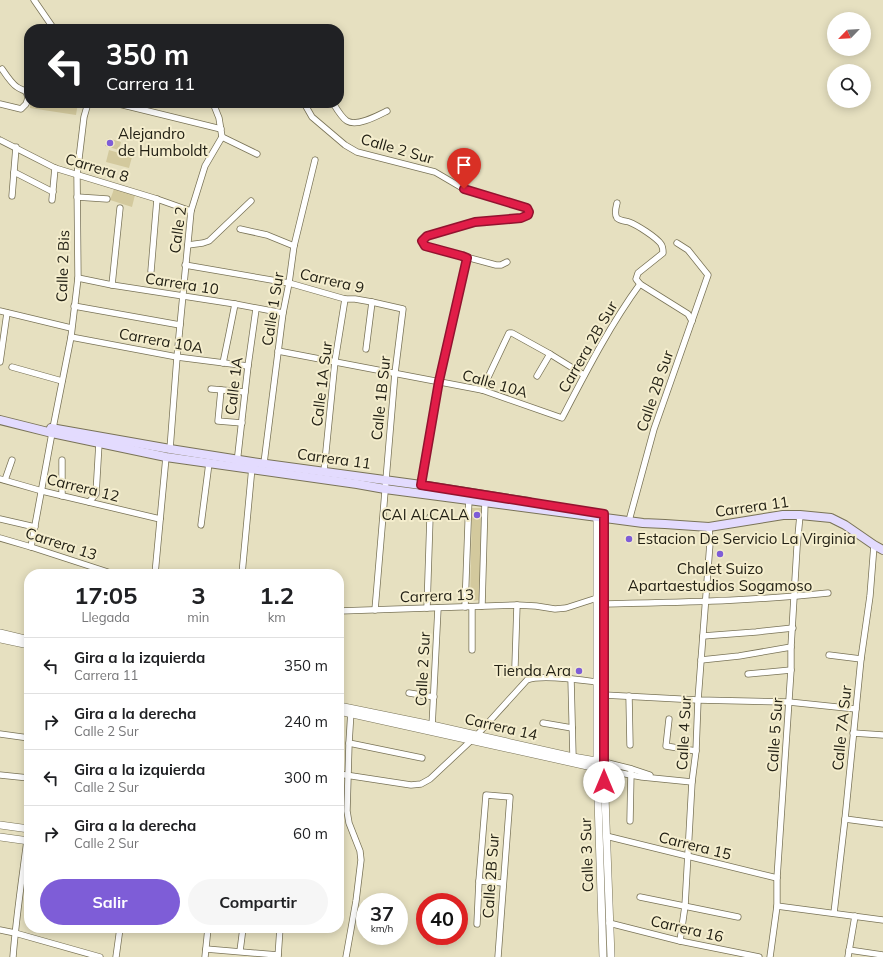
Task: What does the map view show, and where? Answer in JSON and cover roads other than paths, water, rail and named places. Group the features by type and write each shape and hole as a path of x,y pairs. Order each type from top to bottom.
{"main road":[{"name":"Carrera 11","path":"0,415 98,443 166,458 209,463 237,463"},
{"name":"Carrera 11","path":"0,420 52,431 170,449 252,466 385,489 470,496 630,519 643,519 665,524 709,527 783,515 831,518 845,525 883,550"},
{"name":"Carrera 11","path":"252,466 264,463 386,480 421,485 470,496 485,501 601,515"}],"street":[{"path":"34,0 51,24"},
{"path":"2,69 18,88 24,90"},
{"path":"0,104 21,109 24,106"},
{"name":"Calle 2 Bis","path":"31,547 71,338 78,278 77,175 84,117 87,108"},
{"path":"135,108 221,129"},
{"path":"215,108 219,118 222,137 257,154"},
{"name":"Calle 2 Sur","path":"307,108 312,117 345,145 357,152 435,172 464,189 527,208 529,212 528,215 521,218 475,222 427,236 422,241 425,246 467,258"},
{"name":"Calle 2 Sur","path":"337,108 346,120 353,123 360,122 387,111"},
{"name":"Calle 2","path":"170,449 182,296 191,211 206,166 222,137"},
{"name":"Carrera 8","path":"0,140 55,168 191,211"},
{"path":"12,196 16,147"},
{"name":"Calle 1 Sur","path":"264,463 283,313 294,246 315,160"},
{"path":"52,200 55,168"},
{"path":"14,172 53,192"},
{"path":"77,197 107,199"},
{"path":"151,271 157,199"},
{"path":"188,245 203,244 208,241 251,200"},
{"path":"617,203 615,213 617,218 642,228 660,243 663,249 663,253 638,273 636,280 688,314 692,321"},
{"path":"112,285 120,208"},
{"path":"240,229 267,235 294,246"},
{"name":"Calle 2B Sur","path":"630,519 654,429 708,274 688,250 677,242"},
{"path":"421,485 439,381 467,258 496,266 501,266 507,262"},
{"name":"Carrera 9","path":"185,264 289,283 345,299 355,299 403,308"},
{"name":"Carrera 10","path":"78,278 283,313"},
{"name":"Carrera 2B Sur","path":"562,418 584,375 615,321 640,284"},
{"name":"Calle 1A Sur","path":"324,472 336,361 345,299"},
{"path":"366,349 372,302"},
{"name":"Calle 1A","path":"223,363 235,304"},
{"path":"74,306 180,325"},
{"name":"Calle 1B Sur","path":"375,610 395,372 403,308"},
{"name":"Calle 1A","path":"237,463 256,309"},
{"path":"0,311 71,328"},
{"path":"0,362 7,313"},
{"path":"482,390 509,333 512,333 550,354 584,375"},
{"name":"Carrera 10A","path":"71,338 177,357 248,366"},
{"name":"Calle 10A","path":"278,351 395,372 482,390 562,418"},
{"path":"537,376 550,354"},
{"path":"12,367 62,381"},
{"path":"212,389 245,392"},
{"path":"221,390 218,421 242,423"},
{"path":"89,502 96,494 98,443"},
{"path":"155,569 166,458"},
{"path":"2,480 12,460"},
{"path":"62,460 62,496"},
{"path":"201,525 209,463"},
{"path":"242,569 252,466"},
{"name":"Carrera 12","path":"2,480 160,519"},
{"path":"465,607 470,496"},
{"path":"482,606 485,501"},
{"name":"Calle 3 Sur","path":"601,515 597,598 597,682 606,941 610,957"},
{"name":"Calle 3 Sur","path":"601,515 604,604 604,695 601,765 606,836 609,923 603,957"},
{"name":"Calle 5 Sur","path":"770,957 778,878 800,515"},
{"path":"427,608 430,517"},
{"path":"0,519 35,527"},
{"name":"Calle 4 Sur","path":"680,941 685,906 692,782 696,751 698,700 710,543 709,527"},
{"name":"Carrera 13","path":"0,538 99,569"},
{"name":"Calle 7A Sur","path":"834,913 861,659 870,596 874,545"},
{"path":"604,604 795,597 828,593"},
{"name":"Carrera 13","path":"344,611 517,605 555,609 566,608 597,598"},
{"path":"515,666 517,605"},
{"path":"472,607 472,650"},
{"name":"Calle 2 Sur","path":"432,728 438,608"},
{"path":"703,636 793,628"},
{"path":"0,633 24,639"},
{"path":"0,639 24,644"},
{"path":"701,660 739,656 791,647"},
{"path":"829,654 861,659"},
{"path":"748,674 791,670"},
{"path":"344,775 411,785 421,784 430,779 474,738 527,680 542,678 597,682"},
{"path":"571,679 573,757"},
{"path":"409,692 434,697"},
{"path":"604,695 698,700 789,702 856,709"},
{"path":"629,696 630,745"},
{"name":"Carrera 14","path":"344,708 351,711 655,778 692,782"},
{"name":"Carrera 14","path":"344,711 351,711"},
{"path":"346,957 356,901 361,860 360,851 349,823 348,812 351,711"},
{"path":"669,719 666,746 696,751"},
{"path":"543,723 572,728"},
{"path":"853,733 883,735"},
{"path":"0,734 24,737"},
{"name":"Carrera 14","path":"474,738 573,757 601,765"},
{"path":"349,743 422,758"},
{"path":"630,821 631,772"},
{"path":"0,775 24,777"},
{"name":"Calle 2B Sur","path":"479,881 486,795 510,797 498,957"},
{"path":"845,819 883,824"},
{"path":"0,825 24,827"},
{"name":"Carrera 15","path":"606,836 778,878"},
{"path":"0,837 24,840"},
{"path":"13,957 24,871"},
{"path":"477,924 479,881 503,883"},
{"path":"640,897 738,917"},
{"path":"776,906 883,920"},
{"path":"848,957 855,916"},
{"name":"Carrera 16","path":"609,923 680,941 759,957"},
{"path":"0,930 100,957"},
{"path":"116,957 119,933"},
{"path":"205,957 208,933"},
{"path":"240,952 242,933"},
{"path":"206,949 278,956 280,933"},
{"path":"849,950 883,954"}],"place":[{"name":"Alejandro de Humboldt","path":"110,143"},
{"name":"CAI ALCALA","path":"477,515"},
{"name":"Estacion De Servicio La Virginia","path":"629,539"},
{"name":"Chalet Suizo Apartaestudios Sogamoso","path":"720,554"},
{"name":"Tienda Ara","path":"579,671"}]}
